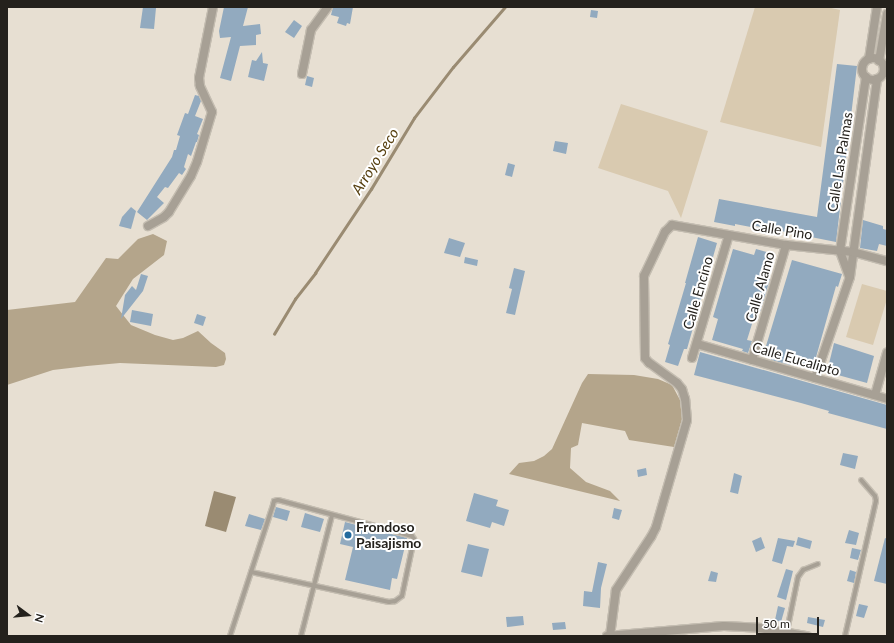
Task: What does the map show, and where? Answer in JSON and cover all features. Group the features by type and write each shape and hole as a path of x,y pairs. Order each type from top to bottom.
{"street":[{"path":"148,226 164,217 169,212 195,169 212,112 210,105 202,92 199,78 213,7"},
{"path":"302,74 311,30 328,7"},
{"path":"869,59 877,7"},
{"path":"879,61 875,58 865,61 862,67 862,72 866,77 871,79 877,78 883,70 879,61 887,14"},
{"name":"Calle Las Palmas","path":"840,251 866,77"},
{"name":"Calle Las Palmas","path":"816,378 850,277 877,78"},
{"name":"Calle Pino","path":"608,636 616,590 656,527 687,420 685,399 682,389 677,383 649,363 645,358 644,276 662,237 672,225 786,245 853,252 887,260"},
{"name":"Calle Encino","path":"692,358 728,235"},
{"name":"Calle Alamo","path":"752,360 786,245"},
{"path":"840,251 850,277"},
{"name":"Calle Eucalipto","path":"697,344 887,399"},
{"path":"874,396 887,353"},
{"path":"608,636 724,626 786,631 807,636"}],"lane":[{"path":"845,636 876,501 875,496 861,480"},
{"path":"230,636 274,501 278,500 412,536 415,544 402,596 395,601 389,602 313,587 251,572"},
{"path":"301,636 332,515"},
{"path":"786,631 798,577 803,570 818,564"}],"shaded area":[{"path":"755,7 827,7 840,10 821,147 720,122"},
{"path":"621,104 708,131 681,218 668,191 598,168"},
{"path":"153,234 167,241 164,255 133,279 116,306 131,325 155,335 173,340 183,338 198,331 225,353 226,359 224,365 216,367 120,363 87,366 53,370 7,385 7,310 75,302 106,258 118,259 138,239"},
{"path":"862,284 887,291 887,299 873,345 846,337"},
{"path":"588,374 634,375 658,379 672,385 680,400 682,419 674,447 629,440 625,431 582,423 578,445 571,448 570,468 586,482 610,491 620,501 509,474 519,463 534,461 544,456 552,449 582,383"},
{"path":"214,491 236,497 226,532 205,526"}],"building":[{"path":"143,7 156,8 154,29 140,28"},
{"path":"224,7 248,7 243,26 260,24 261,34 256,35 256,45 240,46 231,81 220,78 231,37 220,38 219,31"},
{"path":"333,7 353,7 350,24 347,23 346,26 337,23 339,17 331,15"},
{"path":"591,10 598,11 597,18 590,17"},
{"path":"294,20 302,26 294,38 285,32"},
{"path":"262,52 263,63 268,64 264,81 248,77 252,60 256,61"},
{"path":"837,64 857,66 836,242 756,226 756,228 714,222 719,199 817,217"},
{"path":"307,76 314,78 312,87 305,85"},
{"path":"195,95 199,96 201,101 195,116 203,119 197,134 199,135 197,142 191,156 188,154 184,167 186,169 182,175 179,173 168,188 165,187 157,197 164,203 147,220 137,212 172,157 174,150 176,150 180,136 177,135 185,113 188,114"},
{"path":"555,141 568,143 566,154 553,151"},
{"path":"508,163 515,165 512,177 505,175"},
{"path":"131,207 136,211 131,229 119,226 122,217"},
{"path":"863,220 883,226 883,229 887,230 887,246 879,244 877,251 860,248"},
{"path":"698,237 717,243 687,349 684,349 678,366 665,362 670,345 668,344"},
{"path":"449,238 465,243 460,257 444,253"},
{"path":"733,249 754,255 756,249 774,254 767,279 770,279 760,312 756,311 747,340 752,341 748,353 742,351 743,349 712,340 718,319 713,317"},
{"path":"465,257 478,260 477,266 464,263"},
{"path":"792,260 842,274 838,287 836,286 813,368 791,362 790,365 771,360 774,348 766,346"},
{"path":"514,268 525,271 515,315 506,313 512,289 509,288"},
{"path":"141,274 148,276 143,291 121,319 125,295 132,286 136,290"},
{"path":"132,310 153,314 151,326 130,322"},
{"path":"197,314 206,317 203,326 194,323"},
{"path":"834,343 874,356 867,383 827,372"},
{"path":"700,352 887,405 887,429 828,413 829,411 801,403 694,375"},
{"path":"843,453 858,456 855,469 840,465"},
{"path":"646,468 647,475 638,477 637,470"},
{"path":"734,473 742,476 738,494 730,492"},
{"path":"474,493 498,500 496,506 509,510 504,526 492,522 490,528 466,521"},
{"path":"276,507 290,511 287,521 273,517"},
{"path":"614,508 622,510 619,520 612,518"},
{"path":"305,513 324,519 320,532 301,527"},
{"path":"249,514 265,519 261,530 245,526"},
{"path":"345,522 407,538 397,579 392,578 390,590 345,580 353,547 340,544"},
{"path":"849,530 859,533 856,545 845,543"},
{"path":"761,537 765,548 756,552 752,541"},
{"path":"798,537 812,541 810,549 796,545"},
{"path":"778,538 795,541 793,547 787,546 782,564 772,561"},
{"path":"885,538 887,539 887,584 874,581"},
{"path":"468,544 489,549 482,577 461,572"},
{"path":"852,548 861,550 858,560 850,558"},
{"path":"598,562 607,564 601,588 600,608 583,606 584,591 592,592"},
{"path":"786,569 793,571 786,600 777,597"},
{"path":"850,570 856,572 854,583 847,581"},
{"path":"711,571 718,573 716,582 708,581"},
{"path":"859,604 868,606 864,618 856,616"},
{"path":"778,606 785,608 781,622 775,620"},
{"path":"523,616 524,625 507,627 506,617"},
{"path":"808,617 825,620 823,627 807,623"},
{"path":"565,622 566,629 553,630 552,623"}],"waterway":[{"name":"Arroyo Seco","path":"274,334 295,299 315,273 371,189 414,118 453,67 505,7"}],"place":[{"name":"Frondoso Paisajismo","path":"348,535"}]}
